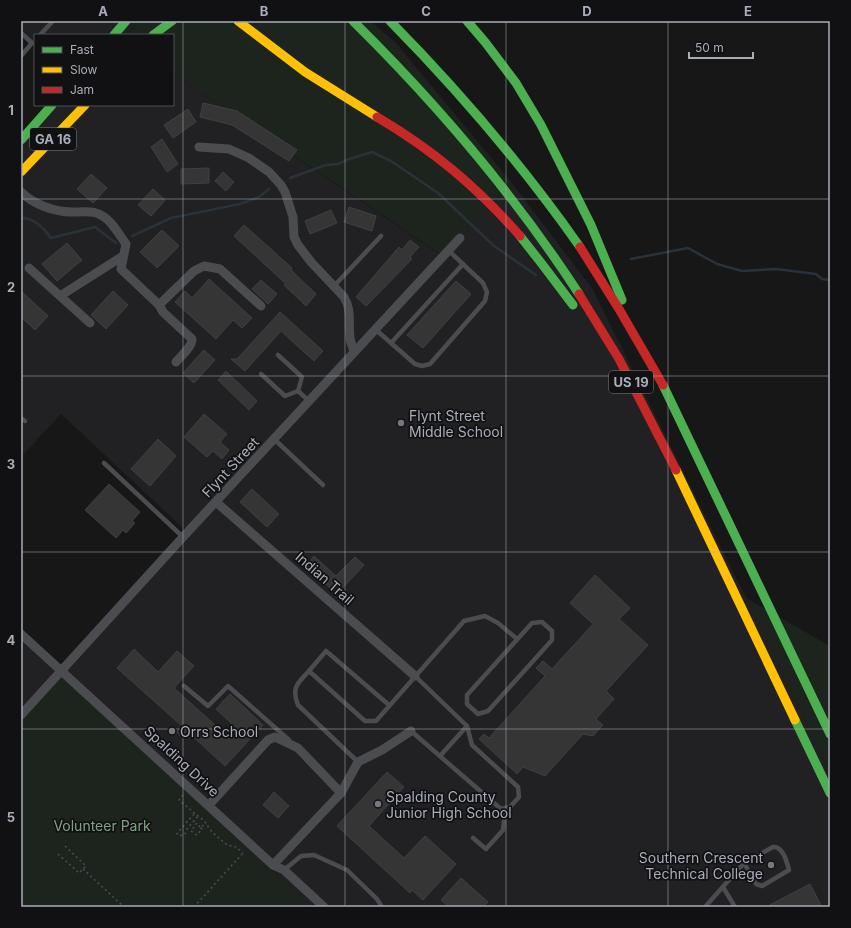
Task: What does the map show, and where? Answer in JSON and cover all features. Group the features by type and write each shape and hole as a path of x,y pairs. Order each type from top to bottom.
{"main road":[{"path":"115,34 126,21"},
{"path":"153,34 163,21"},
{"path":"153,34 172,21"},
{"path":"238,21 301,70 418,143 447,165 482,197 526,242 580,315"},
{"name":"US 19","path":"353,21 411,79 450,121 487,166 546,244 587,306 636,390 668,453 830,793"},
{"name":"US 19","path":"390,21 427,58 469,105 539,192 566,228 604,284 663,386 830,734"},
{"path":"467,21 516,83 554,149 608,264 638,341"},
{"name":"GA 16","path":"21,140 51,106"},
{"name":"GA 16","path":"21,172 84,106"},
{"path":"589,327 636,390"}],"street":[{"path":"199,147 229,149 249,158 269,172 282,186 293,216 294,237 298,245 311,262 344,297 349,309 350,338 354,352"},
{"path":"21,192 30,200 49,208 66,212 96,213 110,221 126,244 121,269 192,339 190,346 176,362"},
{"name":"Flynt Street","path":"21,715 183,537 460,238"},
{"path":"60,296 123,256"},
{"path":"159,305 194,271 204,266 220,269 261,306"},
{"path":"28,268 90,322"},
{"name":"Indian Trail","path":"216,502 415,676"},
{"name":"Spalding Drive","path":"21,634 273,865 284,870 324,907"},
{"path":"273,865 341,793 358,762 382,750 411,731"},
{"path":"209,805 268,740 275,737 298,748 341,793"}],"lane":[{"path":"41,34 52,21"},
{"path":"21,33 34,42 21,56"},
{"path":"334,286 381,236"},
{"path":"376,329 415,364 422,366 430,364 485,301 487,292 483,283 448,250"},
{"path":"391,343 463,264"},
{"path":"278,355 302,377 298,391"},
{"path":"261,374 285,396 298,391"},
{"path":"298,391 309,402"},
{"path":"274,439 323,485"},
{"path":"104,463 183,537"},
{"path":"309,671 365,721 376,721 464,621 485,616 498,623 517,639"},
{"path":"542,622 552,631 552,640 488,712 478,714 467,704 467,695 517,639 532,623 542,622"},
{"path":"358,762 298,705 294,696 297,684 326,651 389,705"},
{"path":"411,731 501,808 510,807 519,797 518,787 472,745 467,726 415,676"},
{"path":"184,686 208,706 228,686 298,748"},
{"path":"440,756 467,726"},
{"path":"473,838 486,849 503,830 504,808"},
{"path":"707,906 744,863 773,847 781,849 789,870 762,886 756,884 744,863"},
{"path":"284,870 301,856 314,855 347,870 377,899 382,907"},
{"path":"723,887 735,907"}],"path":[{"path":"189,787 179,800 207,824 212,832 227,846 236,847 243,853"},
{"path":"195,813 177,834 179,836 185,834 190,825 198,816"},
{"path":"197,823 200,827 202,829 197,835 191,831 197,823"},
{"path":"200,827 207,824"},
{"path":"194,907 251,844"},
{"path":"58,854 79,873 86,866 65,846"},
{"path":"83,869 124,907"}],"shaded area":[{"path":"21,21 139,21 128,34 34,34 34,44 21,31"},
{"path":"174,75 442,256 511,182 592,288 781,668 830,774 830,907 312,907 58,673 21,715 21,638 57,673 187,532 61,414 21,457 21,141 48,106 174,106"}],"green space":[{"path":"139,21 370,21 396,43 511,182 443,256 174,75 174,34 128,34"},
{"path":"746,598 830,646 830,774 781,668"},
{"name":"Volunteer Park","path":"58,673 312,907 21,907 21,715"}],"building":[{"path":"203,103 237,111 297,150 289,161 232,125 200,117"},
{"path":"188,109 196,122 173,138 164,125"},
{"path":"162,139 178,164 167,172 151,147"},
{"path":"209,168 209,183 181,184 181,169"},
{"path":"223,172 234,182 226,191 215,181"},
{"path":"91,174 107,188 93,203 77,189"},
{"path":"153,189 165,200 151,216 138,205"},
{"path":"349,207 376,216 372,231 344,222"},
{"path":"331,210 337,223 310,234 305,221"},
{"path":"244,225 292,268 291,270 316,294 306,306 284,285 286,284 234,236"},
{"path":"162,230 179,246 157,268 140,252"},
{"path":"410,240 419,247 410,257 412,259 366,306 356,297 399,247 402,250"},
{"path":"67,243 82,260 57,281 42,264"},
{"path":"209,279 252,318 242,328 233,320 216,339 175,302 185,291 192,298"},
{"path":"261,280 277,294 268,304 252,289"},
{"path":"456,281 471,294 423,348 407,335"},
{"path":"21,291 48,316 35,330 21,317"},
{"path":"113,291 128,305 106,329 91,315"},
{"path":"280,312 323,351 314,361 281,331 245,371 231,359 237,359"},
{"path":"204,350 215,360 194,383 183,373"},
{"path":"226,371 257,401 249,410 218,380"},
{"path":"204,414 227,434 220,442 229,450 222,459 213,451 207,457 184,437"},
{"path":"158,439 176,456 150,486 131,469"},
{"path":"109,484 140,512 132,521 135,523 126,533 123,530 116,538 85,510"},
{"path":"252,489 279,514 267,527 240,502"},
{"path":"314,556 336,576 355,557 364,565 337,594 306,566"},
{"path":"595,575 630,608 619,619 648,645 606,691 614,699 596,719 603,725 593,736 583,734 545,776 523,767 517,774 479,739 484,734 489,738 545,676 536,668 543,661 552,669 593,624 570,603"},
{"path":"134,649 158,672 177,651 194,666 174,688 225,734 233,725 216,709 230,694 263,725 225,766 187,731 182,737 176,732 182,726 117,668"},
{"path":"387,772 404,787 369,826 404,858 425,836 456,864 423,900 412,890 410,893 337,826"},
{"path":"274,792 289,806 278,818 263,805"},
{"path":"461,878 488,902 483,907 449,907 441,900"},
{"path":"810,884 822,907 766,907"}],"waterway":[{"path":"290,178 326,165 338,164 372,152 391,161 438,193 494,246 536,275"},
{"path":"132,236 171,218 240,204 259,197 269,189"},
{"path":"21,218 30,219 42,227 51,238 95,227 116,243"},
{"path":"631,259 688,248 717,264 742,271 776,269 816,274 822,279 830,280"}],"traffic: fast":[{"path":"115,34 126,21"},
{"path":"154,34 172,21"},
{"path":"353,21 415,85 474,152 528,221 579,294"},
{"path":"390,21 466,102 490,130 580,247"},
{"path":"467,21 516,83 541,125 591,225 622,300"},
{"path":"21,140 51,106"},
{"path":"520,236 573,305"},
{"path":"663,385 830,734"},
{"path":"795,720 830,793"}],"traffic: slow":[{"path":"238,21 305,72 377,117"},
{"path":"21,172 84,106"},
{"path":"676,470 795,720"}],"traffic: jam":[{"path":"377,117 436,156 453,170 487,201 520,236"},
{"path":"580,247 619,309 663,385"},
{"path":"579,294 619,359 676,470"}],"place":[{"name":"Flynt Street Middle School","path":"401,423"},
{"name":"Orrs School","path":"172,731"},
{"name":"Spalding County Junior High School","path":"378,804"},
{"name":"Southern Crescent Technical College","path":"771,865"}]}
